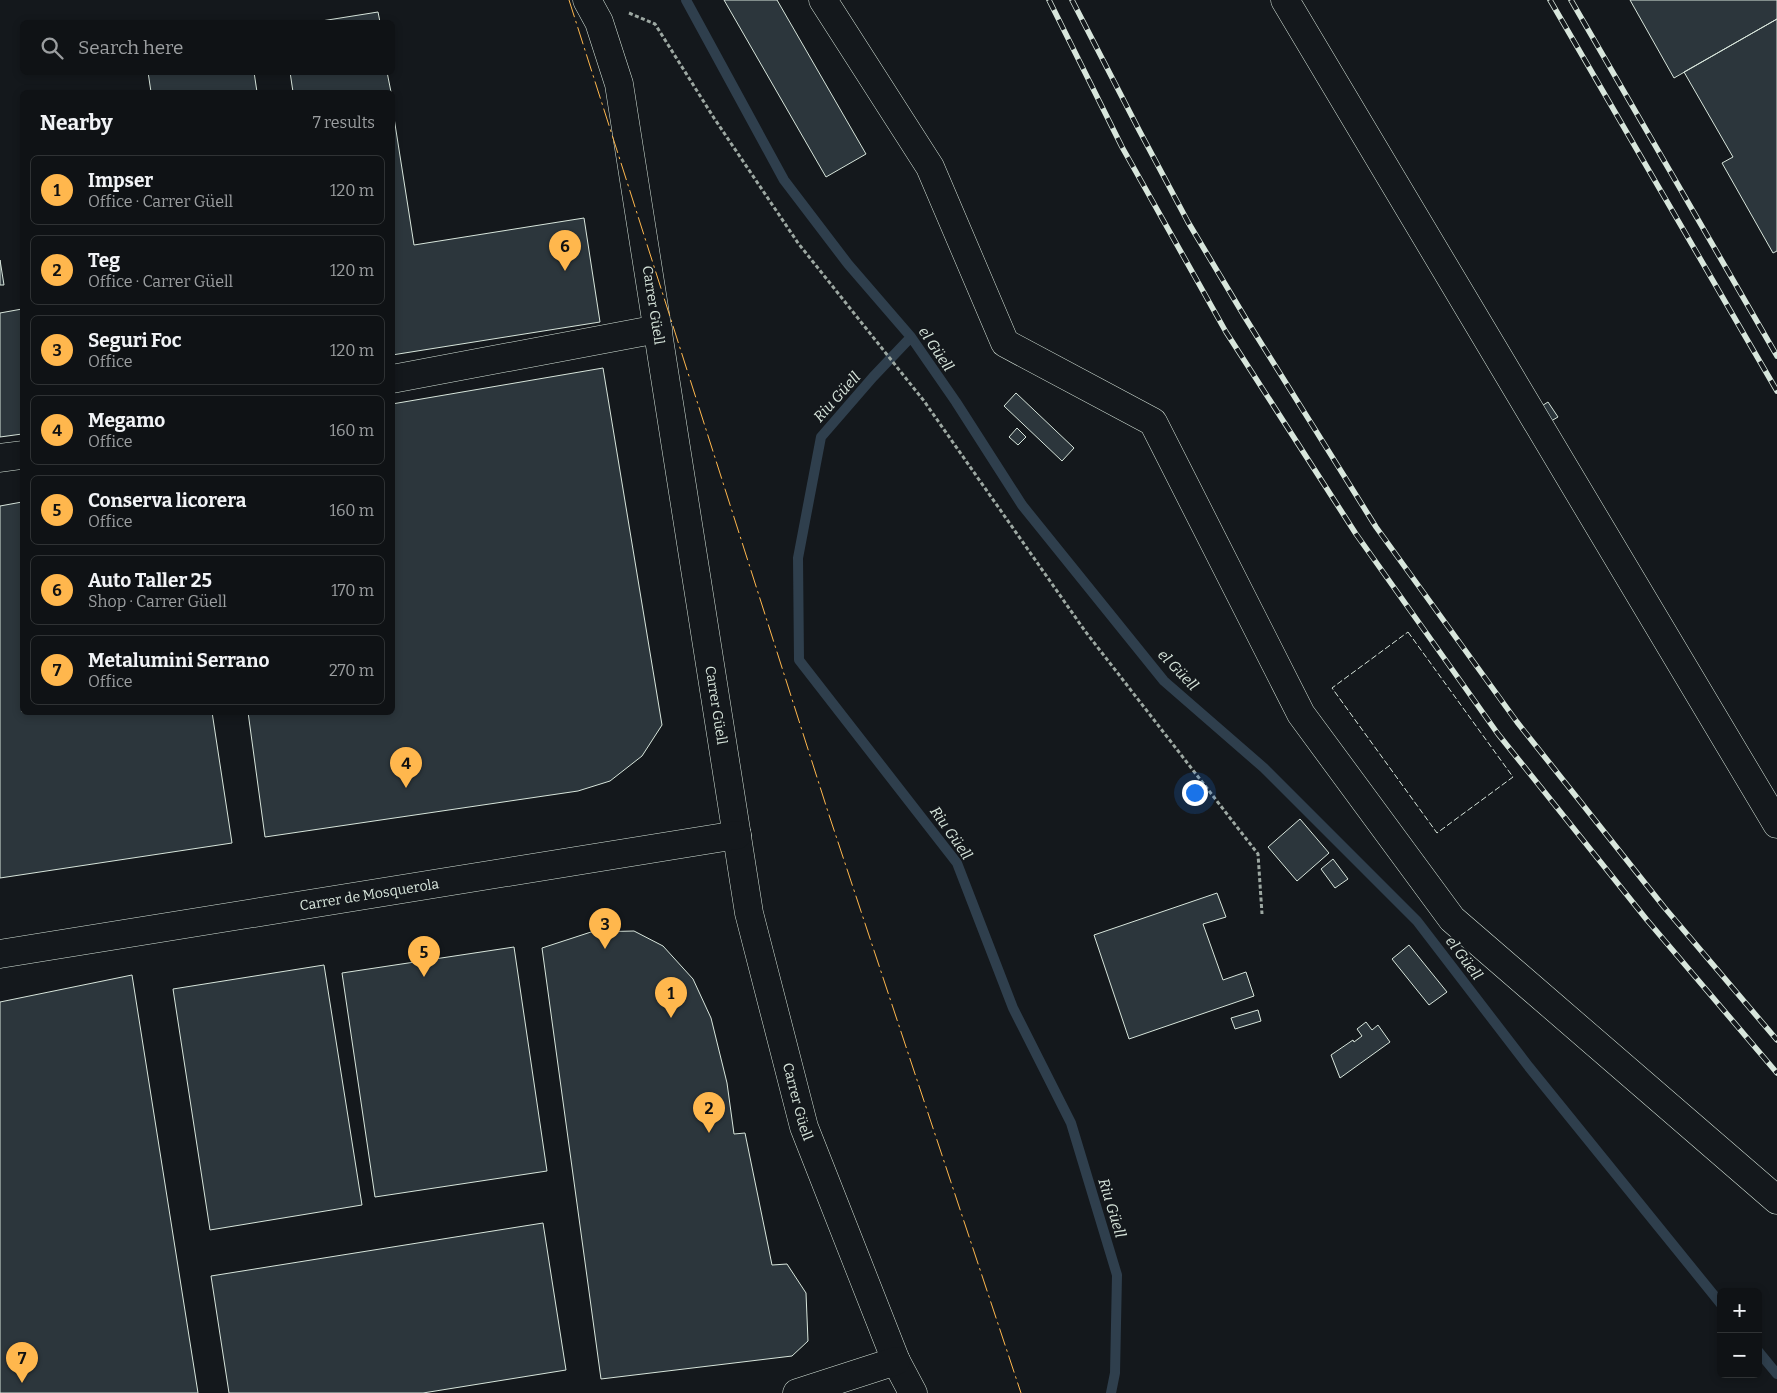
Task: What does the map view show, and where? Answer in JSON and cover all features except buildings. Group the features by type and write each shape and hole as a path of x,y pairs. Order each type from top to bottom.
{"street":[{"name":"Carrer Güell","path":"587,0 599,22 619,84 749,913 804,1127 896,1361 913,1393"},
{"path":"823,0 930,167 1005,343 1153,422 1300,714 1452,919 1777,1200"},
{"path":"1285,0 1777,824"},
{"path":"395,378 658,329"},
{"path":"0,458 20,455"},
{"name":"Carrer de Mosquerola","path":"0,954 737,836"},
{"path":"797,1393 896,1361"}],"path":[{"path":"621,9 654,24 714,118 798,243 924,401 1084,631 1258,854 1262,914"}],"waterway":[{"name":"el Güell","path":"686,0 784,180 848,264 911,337 956,402 1022,505 1164,681 1264,768 1417,921 1529,1067 1717,1299"},
{"name":"Riu Güell","path":"911,337 821,437 798,558 799,660 957,863 1013,1008 1071,1123 1117,1275 1115,1373 1111,1393"},
{"name":"el Güell","path":"1762,1356 1777,1374"}],"railway":[{"path":"1049,0 1122,147 1226,332 1356,534 1498,734 1647,920 1777,1073"},
{"path":"1072,0 1188,222 1246,319 1376,527 1517,722 1664,907 1777,1040"},
{"path":"1550,0 1777,391"},
{"path":"1571,0 1777,356"}],"fence":[{"path":"1408,632 1513,777 1437,833 1332,688 1408,632"}],"power":[{"path":"569,0 829,815 1021,1393"}],"place":[{"name":"Auto Taller 25","path":"565,271"},
{"name":"Megamo","path":"406,788"},
{"name":"Seguri Foc","path":"605,949"},
{"name":"Conserva licorera","path":"424,977"},
{"name":"Impser","path":"671,1018"},
{"name":"Teg","path":"709,1133"},
{"name":"Metalumini Serrano","path":"22,1383"}]}
